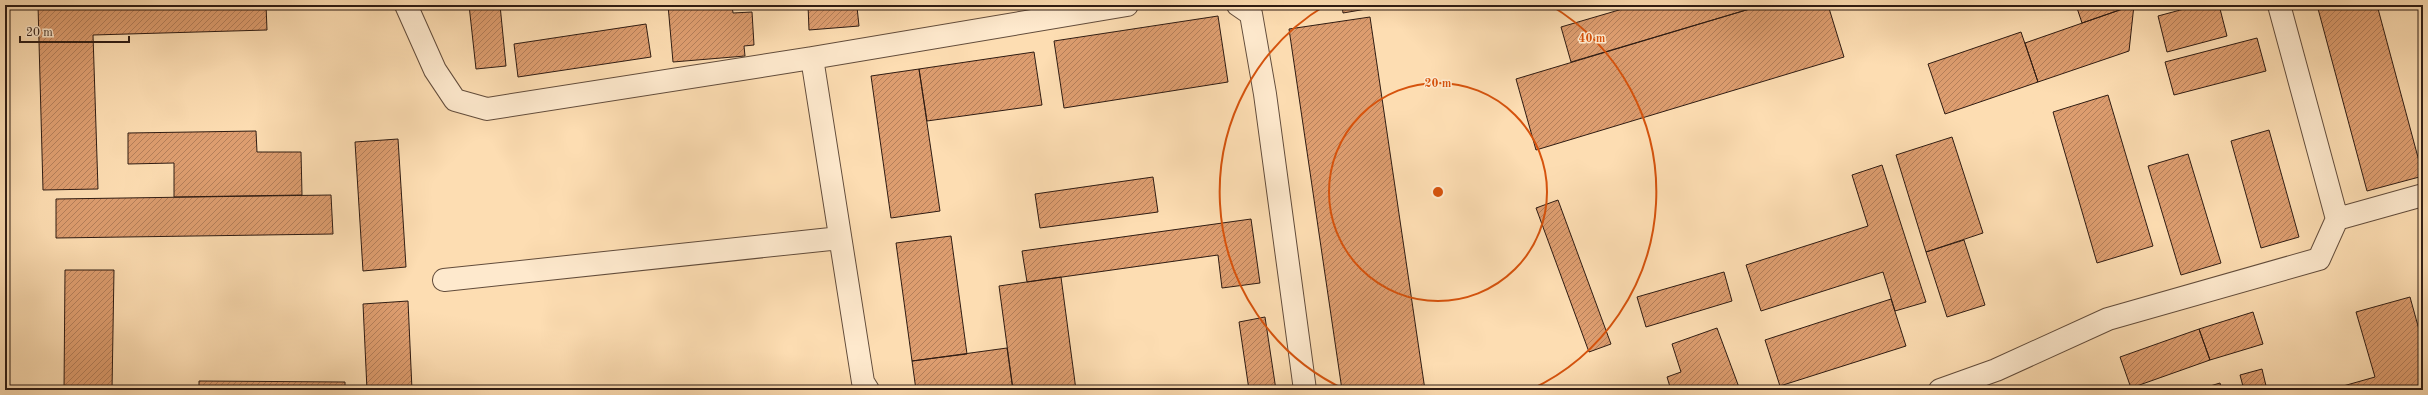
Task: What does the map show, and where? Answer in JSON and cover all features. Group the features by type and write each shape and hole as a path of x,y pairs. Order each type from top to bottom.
{"street":[{"path":"406,5 435,70 455,100 487,109 812,58 1127,5"},
{"path":"1945,389 1996,370 2108,319 2319,259 2337,219 2279,5"},
{"path":"1248,8 1265,94 1305,390"},
{"path":"812,58 863,382 868,390"},
{"path":"2337,219 2423,196"},
{"path":"444,280 840,238"}],"building":[{"path":"38,5 266,5 267,30 93,35 98,189 43,190"},
{"path":"469,5 500,5 506,66 476,69"},
{"path":"668,5 732,5 733,13 752,12 754,45 744,46 745,56 673,62"},
{"path":"808,5 870,6 857,7 859,26 809,30"},
{"path":"1342,5 1390,5 1343,13"},
{"path":"1636,5 1763,5 1571,62 1561,27"},
{"path":"1763,5 1828,5 1844,57 1536,150 1516,79"},
{"path":"2076,5 2134,5 2082,23"},
{"path":"2134,5 2129,51 2038,82 2025,43"},
{"path":"2199,5 2219,5 2227,36 2167,52 2158,16"},
{"path":"2317,5 2377,5 2423,176 2367,191"},
{"path":"1218,16 1228,82 1064,108 1054,41"},
{"path":"1370,17 1425,390 1342,390 1289,29"},
{"path":"646,24 651,57 518,77 514,44"},
{"path":"2021,32 2038,82 1945,114 1928,64"},
{"path":"2257,38 2266,71 2174,95 2165,62"},
{"path":"1034,52 1042,105 927,121 919,69"},
{"path":"919,69 940,211 891,218 871,76"},
{"path":"2108,95 2153,246 2097,263 2053,112"},
{"path":"2269,130 2299,237 2261,248 2231,141"},
{"path":"256,131 257,152 301,152 302,195 174,197 174,163 128,164 128,133"},
{"path":"1952,137 1983,233 1926,252 1896,155"},
{"path":"398,139 406,267 363,271 355,142"},
{"path":"2188,154 2221,263 2181,275 2148,166"},
{"path":"1882,165 1926,302 1895,311 1883,272 1761,311 1746,265 1868,226 1852,175"},
{"path":"1153,177 1158,212 1040,228 1035,194"},
{"path":"331,195 333,234 56,238 56,199"},
{"path":"1558,200 1611,344 1589,352 1536,208"},
{"path":"1251,219 1260,283 1222,288 1218,255 1027,282 1022,251"},
{"path":"951,236 967,354 912,361 896,243"},
{"path":"1964,240 1985,305 1947,317 1926,252"},
{"path":"65,270 114,270 112,390 64,390"},
{"path":"1724,272 1732,301 1646,327 1637,297"},
{"path":"1061,277 1076,390 1013,390 999,286"},
{"path":"2410,297 2423,344 2423,390 2329,390 2375,377 2356,312"},
{"path":"1891,299 1906,346 1780,386 1765,340"},
{"path":"408,301 412,390 367,390 363,304"},
{"path":"2253,312 2263,344 2210,360 2199,329"},
{"path":"1265,317 1276,390 1249,390 1239,322"},
{"path":"1717,328 1740,390 1671,390 1667,377 1681,372 1672,344"},
{"path":"2199,329 2210,360 2131,388 2120,357"},
{"path":"1007,348 1013,390 916,390 912,361"},
{"path":"2262,369 2267,390 2244,390 2240,375"},
{"path":"199,381 345,382 345,390 199,390"},
{"path":"2220,383 2222,390 2197,390"}]}
